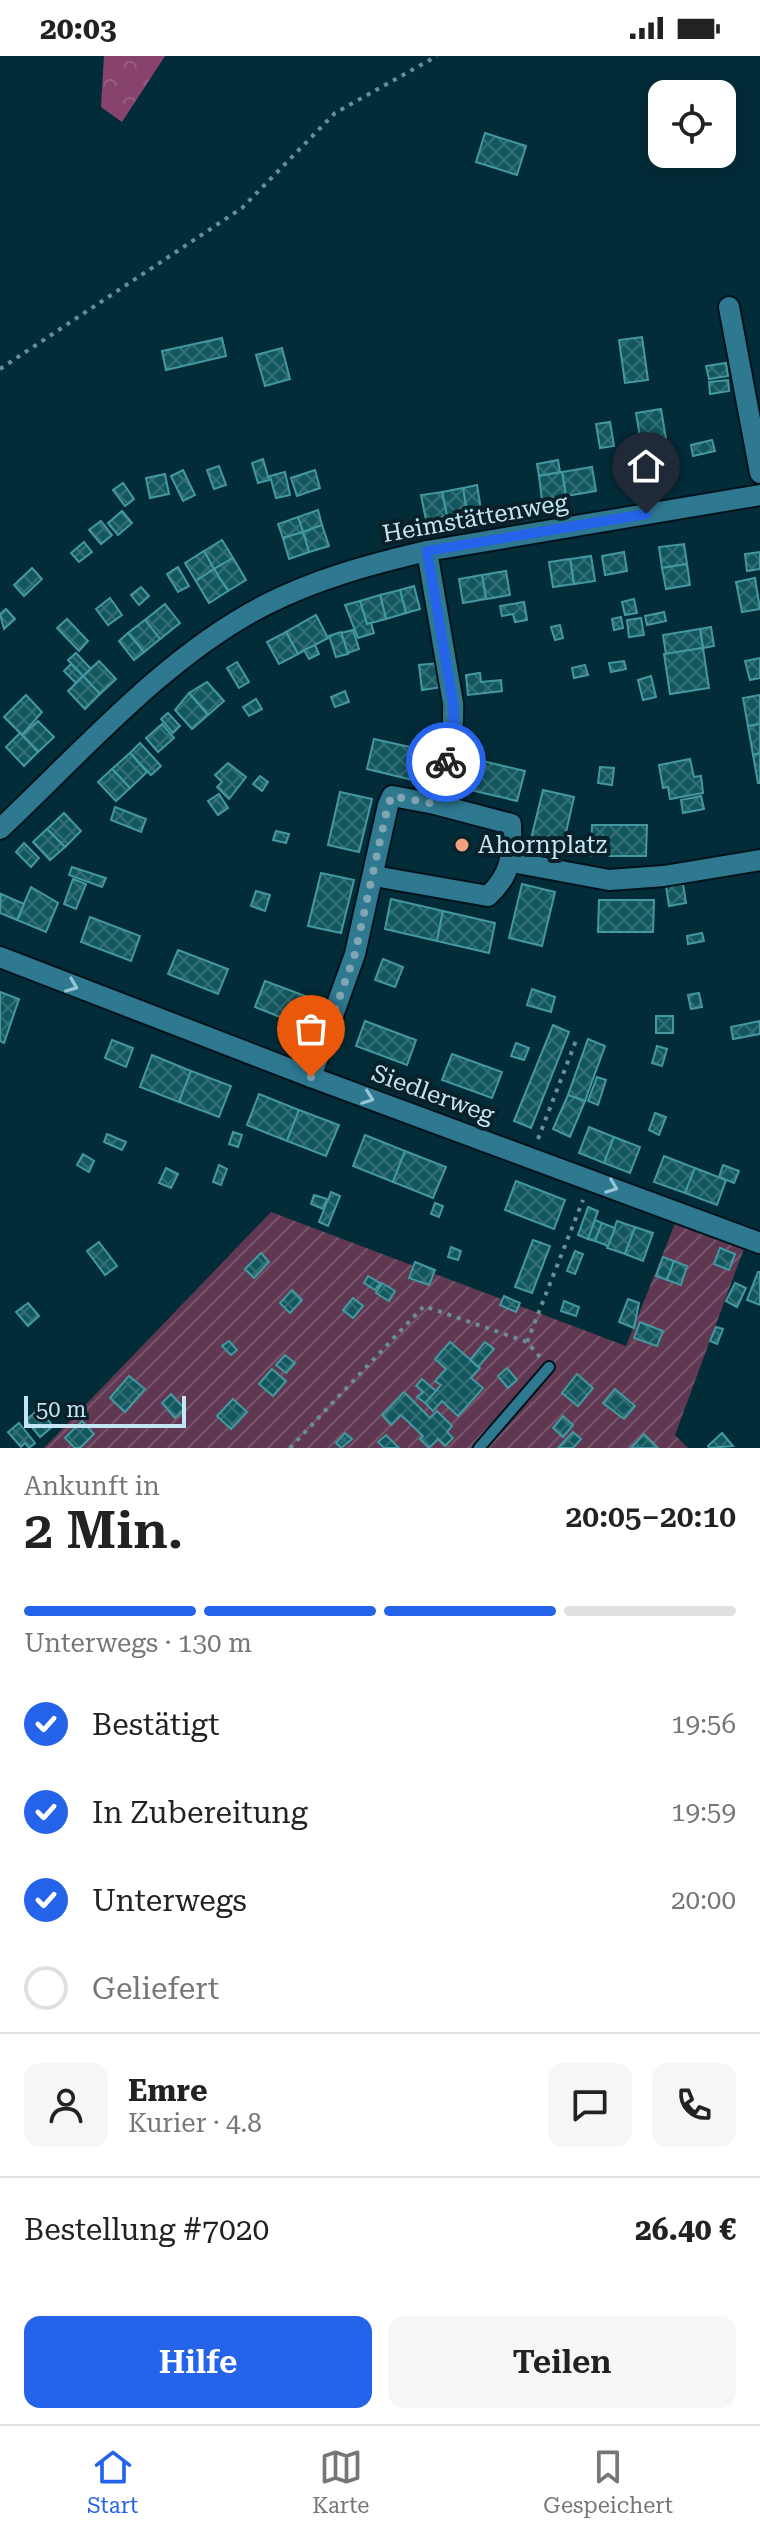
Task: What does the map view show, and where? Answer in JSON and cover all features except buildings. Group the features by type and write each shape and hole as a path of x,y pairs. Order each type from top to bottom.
{"street":[{"path":"729,307 760,473"},
{"name":"Heimstättenweg","path":"0,829 171,669 207,641 262,606 299,589 373,563 427,551 760,495"},
{"path":"427,551 454,721 435,804"},
{"path":"311,1077 355,954 392,796 511,824 512,862 503,882 488,896 374,876"},
{"path":"512,862 609,880 664,876 760,860"},
{"name":"Siedlerweg","path":"0,957 311,1077 760,1243"}],"lane":[{"path":"479,1448 549,1367"}],"path":[{"path":"0,369 242,208 335,113 437,56"},
{"path":"532,1157 577,1038"},
{"path":"527,1342 592,1180"},
{"path":"290,1448 424,1306 527,1342 549,1367"}],"green space":[{"path":"104,56 165,56 122,122 101,107"}],"shaded area":[{"path":"271,1212 626,1346 676,1221 745,1246 675,1435 688,1448 44,1448"}],"way so far":[{"path":"311,1077 355,954 388,805 392,796 435,804 446,762"}],"place":[{"name":"Ahornplatz","path":"462,845"}],"route":[{"path":"446,762 454,721 453,703 427,551 646,514"}]}
